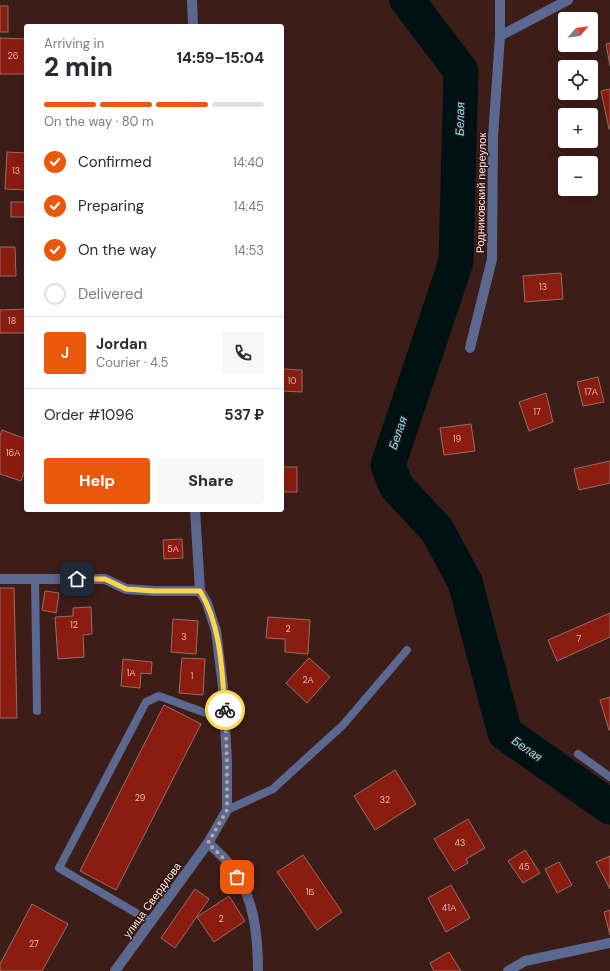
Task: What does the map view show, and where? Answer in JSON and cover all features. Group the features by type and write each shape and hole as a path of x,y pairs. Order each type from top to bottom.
{"street":[{"path":"192,0 193,24"},
{"name":"Родниковский переулок","path":"470,348 492,259 493,137 500,36 500,0"},
{"path":"500,36 568,0"},
{"path":"194,512 200,591 207,602 216,631 225,720 227,810"},
{"path":"0,579 105,579 126,589 154,591 200,591"},
{"name":"улица Свердлова","path":"115,971 208,843 227,810"},
{"path":"208,843 230,865 250,900 258,946 258,971"},
{"path":"508,971 525,961 610,943"}],"lane":[{"path":"35,579 37,711"},
{"path":"227,810 273,789 288,776 342,725 407,650"},
{"path":"150,921 59,868 146,702 159,696 225,720"},
{"path":"578,754 610,777"}],"building":[{"path":"0,6 8,6 8,32 0,32"},
{"path":"0,38 24,39 24,74 0,74"},
{"path":"610,43 610,66 606,44"},
{"path":"610,89 610,129 609,129 601,91"},
{"path":"7,152 24,153 24,190 5,189"},
{"path":"11,202 24,202 24,217 11,217"},
{"path":"0,247 15,247 16,276 0,276"},
{"path":"561,273 563,299 525,302 523,276"},
{"path":"24,309 24,333 0,333 0,310"},
{"path":"284,369 302,370 302,392 284,391"},
{"path":"598,377 604,402 583,406 577,382"},
{"path":"546,393 553,422 529,431 519,402"},
{"path":"471,424 475,451 444,455 440,428"},
{"path":"2,430 24,438 24,473 21,481 0,474 0,436"},
{"path":"610,461 610,483 579,490 574,469"},
{"path":"284,467 297,467 297,492 284,492"},
{"path":"182,539 183,558 164,559 163,540"},
{"path":"0,588 14,588 17,718 0,718"},
{"path":"45,591 59,593 56,613 42,610"},
{"path":"91,607 92,634 83,635 84,657 58,659 55,617 73,616 73,608"},
{"path":"610,613 610,637 557,661 548,640"},
{"path":"268,617 310,620 308,654 285,652 285,639 266,638"},
{"path":"173,619 198,621 196,654 171,652"},
{"path":"182,658 205,659 203,695 179,693"},
{"path":"309,658 330,677 307,703 286,683"},
{"path":"123,659 152,662 151,674 141,673 140,688 121,686"},
{"path":"610,697 610,730 609,730 600,700"},
{"path":"164,705 201,724 116,890 80,871"},
{"path":"395,770 416,804 375,830 354,796"},
{"path":"468,819 485,848 466,859 468,863 454,871 434,839"},
{"path":"525,850 540,873 523,883 508,861"},
{"path":"303,855 342,912 317,930 277,872"},
{"path":"610,856 610,889 596,862"},
{"path":"559,862 572,885 557,893 545,869"},
{"path":"451,885 470,918 446,932 428,898"},
{"path":"195,889 209,899 175,948 161,938"},
{"path":"229,896 245,921 214,942 197,917"},
{"path":"32,904 68,924 42,971 0,971 0,964"},
{"path":"610,910 610,935 604,912"},
{"path":"449,952 461,971 434,971 430,963"}],"waterway":[{"name":"Белая","path":"407,0 461,71 456,262 388,465 396,486 437,530 465,582 505,733 610,807"}],"way so far":[{"path":"225,710 227,810 208,843 230,865 237,877"}],"route":[{"path":"77,579 105,579 126,589 154,591 200,591 207,602 216,631 225,710"}]}
